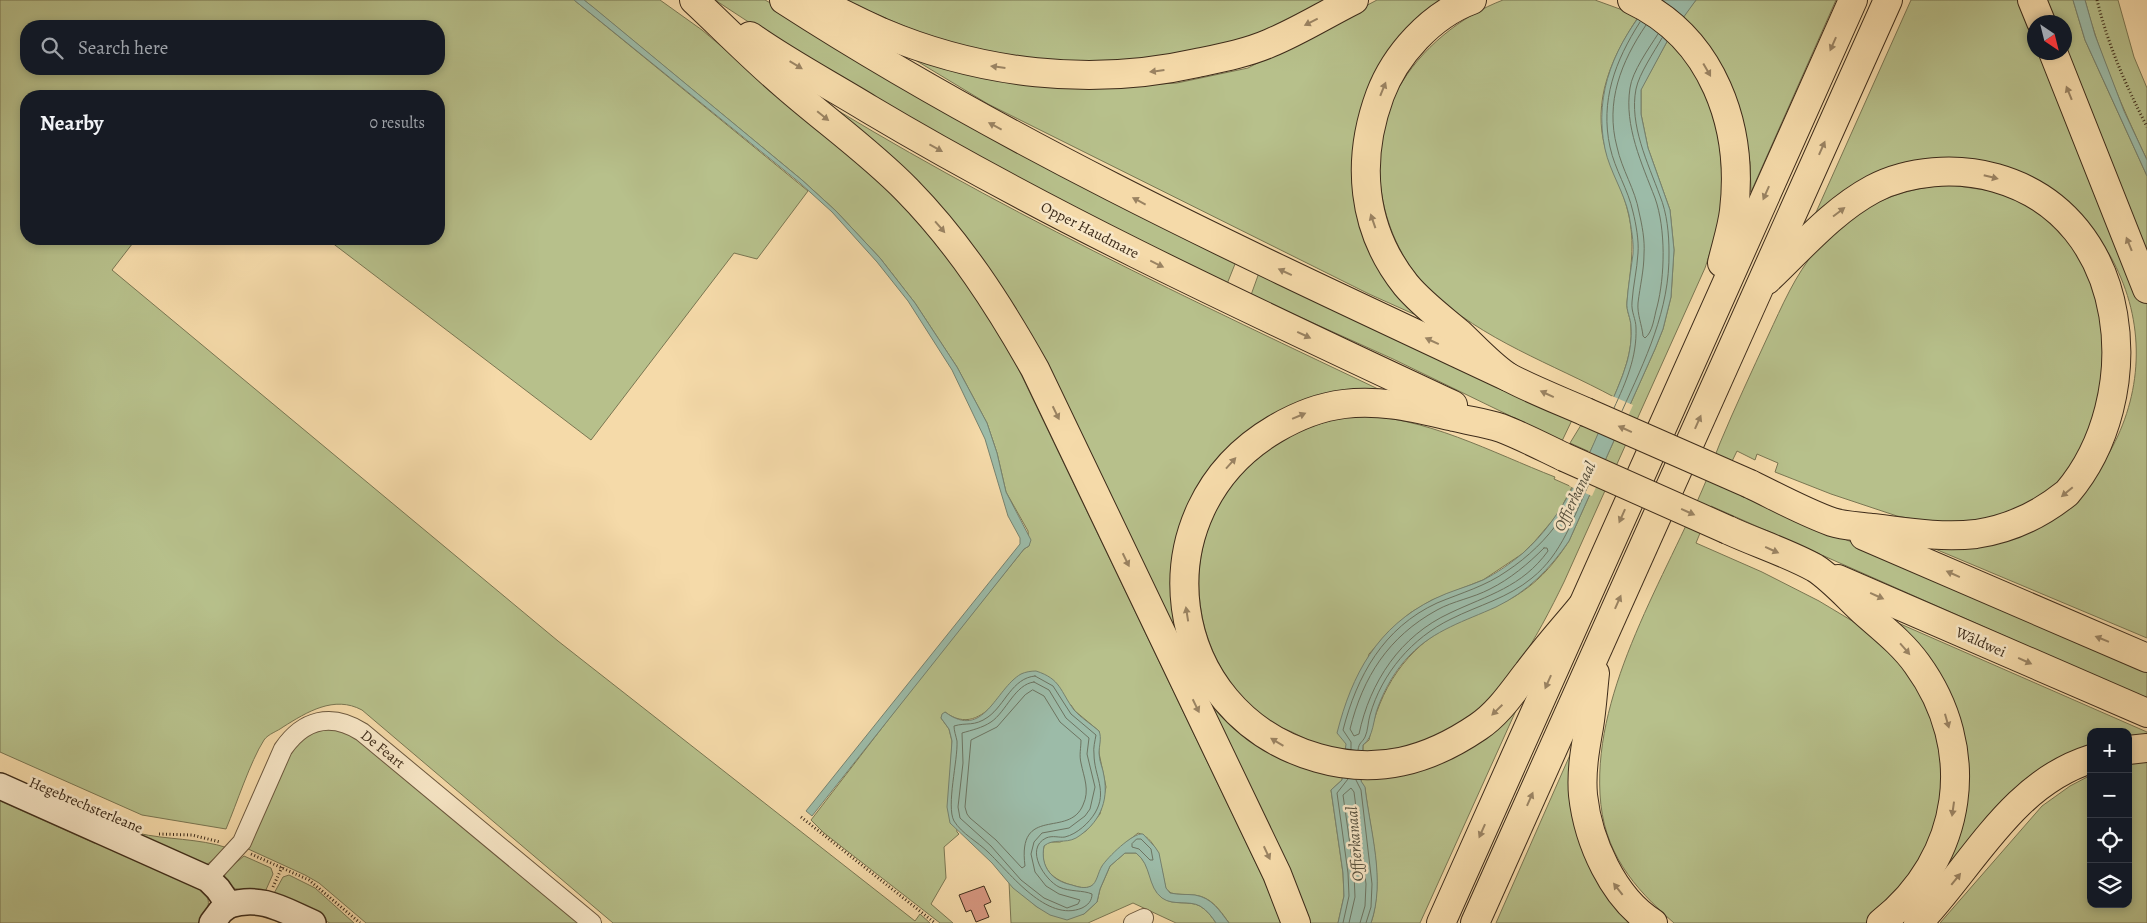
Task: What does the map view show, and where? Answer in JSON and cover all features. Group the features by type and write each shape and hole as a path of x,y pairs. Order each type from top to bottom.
{"highway":[{"name":"Opper Haudmare","path":"696,0 756,41 926,142 1066,219 1248,309 1500,427"},
{"path":"696,0 785,86 864,149 908,190 974,270 1002,311 1035,369 1277,874 1296,923"},
{"path":"784,0 886,64 984,120 1149,206 1253,257 1586,412 2147,658"},
{"path":"816,0 880,32 937,52 990,66 1046,73 1102,75 1174,68 1269,44 1354,0"},
{"path":"1472,0 1458,5 1423,31 1401,56 1385,82 1368,135 1365,160 1365,193 1372,220 1382,245 1406,285 1424,304 1508,377"},
{"path":"1441,923 1853,0"},
{"path":"1475,923 1888,0"},
{"path":"2032,0 2038,15"},
{"path":"1634,1 1663,17 1678,32 1699,57 1725,103 1736,166 1733,214 1706,328"},
{"path":"2056,60 2147,289"},
{"path":"1758,288 1826,222 1874,188 1909,176 1957,170 2008,181 2045,200 2072,221 2094,246 2104,260 2120,291 2126,312 2130,339 2125,404 2118,423 2100,457 2087,474 2058,500 2020,522 1977,534 1946,536 1917,534 1834,522"},
{"path":"1500,427 1390,404 1352,403 1317,408 1287,422 1256,440 1232,461 1208,493 1192,534 1187,553 1184,589 1189,624 1201,663 1223,698 1238,715 1258,730 1296,752 1339,764 1367,766 1405,762 1435,753 1482,725 1509,698 1582,606"},
{"name":"Wâldwei","path":"1500,427 1816,569 2147,713"},
{"path":"1816,569 1900,643 1917,663 1939,698 1952,741 1955,776 1953,809 1948,832 1937,857 1914,894 1881,923"},
{"path":"1598,647 1586,743 1583,796 1599,856 1616,888 1646,919 1653,923"},
{"path":"2132,750 2147,748"},
{"path":"1918,923 2008,815 2042,783 2087,762"}],"street":[{"name":"De Feart","path":"208,879 238,848 283,749 290,740 310,724 323,720 335,720 347,723 362,732 592,923"},
{"name":"Hegebrechsterleane","path":"0,786 208,879 229,905"},
{"path":"212,923 220,911 229,905 240,902 265,902 313,923"}],"path":[{"path":"2097,0 2122,79 2147,127"},
{"path":"801,817 935,923"},
{"name":"Hegebrechsterleane","path":"155,833 192,835 238,848 310,880 360,923"}],"green space":[{"path":"0,0 574,0 808,191 757,259 734,253 591,440 335,245 445,245 445,90 20,90 20,245 131,245 112,270 558,641 915,921 920,914 930,923 613,923 362,710 341,704 321,707 311,711 270,734 264,740 244,783 226,829 142,815 0,752"},
{"path":"584,0 660,0 702,30 855,159 895,196 938,244 977,296 1006,343 1265,882 1281,923 1229,923 1218,908 1204,897 1171,893 1166,889 1155,848 1145,836 1138,833 1121,847 1094,885 1082,888 1067,884 1050,873 1044,861 1044,846 1048,842 1060,842 1086,831 1100,814 1106,787 1099,753 1099,731 1075,711 1071,705 996,702 985,712 972,719 959,719 945,712 941,718 949,729 952,741 951,763 957,832 959,834 944,847 946,878 931,904 953,923 940,923 824,833 811,820 925,672 1024,549 1029,546 1028,531 1006,492 997,453 987,423 957,367 915,303 880,258 836,211 802,180"},
{"path":"715,0 765,0 1237,259 1227,284 999,170 875,100"},
{"path":"843,0 1334,0 1270,31 1186,60 1070,65 993,54 942,42"},
{"path":"1377,0 1453,0 1425,20 1358,166 1427,320 1369,294 988,104 887,43 1088,88 1177,83 1248,68"},
{"path":"1503,0 1595,0 1639,16 1620,47 1613,63 1603,97 1601,114 1606,151 1626,204 1632,235 1632,257 1627,305 1631,324 1630,345 1627,363 1614,397 1495,337 1451,308 1431,291 1413,271 1399,247 1388,222 1379,168 1381,141 1387,114 1398,89 1407,74 1430,47 1472,15"},
{"path":"1696,0 1836,0 1751,192 1750,162 1729,92 1680,20"},
{"path":"1911,0 2022,0 2028,15 2027,60 2047,60 2147,303 2147,638 1928,546 1954,542 2103,463 2125,419 2135,373 2136,349 2129,301 2119,273 2105,247 2083,230 1950,167 1809,228"},
{"path":"2043,0 2073,0 2085,40 2147,176 2147,263 2067,60 2072,60 2072,15 2049,15"},
{"path":"2085,0 2118,0 2134,57 2147,88 2147,160 2112,82"},
{"path":"1670,36 1691,58 1718,113 1724,210 1705,268 1564,582 1530,646 1516,668 1484,706 1465,722 1445,734 1405,747 1363,752 1363,745 1369,740 1380,704 1388,687 1408,658 1421,645 1453,624 1515,597 1542,575 1559,555 1569,541 1655,349 1663,329 1671,297 1674,250 1670,210 1648,148 1641,114 1641,89"},
{"path":"801,88 873,132 1020,213 1244,325 1395,397 1286,414 1189,525 1210,689 1343,772 1342,780 1331,790 1343,873 1344,896 1338,923 1303,923 1034,354"},
{"path":"1951,185 1992,191 2018,200 2051,220 2103,284 2103,424 2054,487 2024,506 1995,517 1962,523 1924,521 1897,516 1831,494 1775,472 1778,463 1757,454 1755,460 1737,451 1720,486 2147,668 2147,699 1711,506 1696,543 1762,572 1819,601 1859,625 1877,639 1921,687 1945,758 1936,839 1875,918 1867,923 1674,923 1633,882 1623,867 1607,834 1602,815 1600,794 1601,754 1608,713 1620,673 1653,594 1690,518 1738,403 1784,302 1802,269 1830,235 1860,212 1877,203 1913,190"},
{"path":"1260,270 1573,418 1562,441 1393,359 1251,295"},
{"path":"1356,416 1381,417 1407,422 1457,437 1555,477 1554,479 1572,487 1558,514 1522,554 1483,580 1432,600 1410,613 1369,654 1345,751 1318,744 1269,721 1244,699 1224,673 1210,644 1201,612 1199,580 1202,548 1212,518 1229,489 1245,468 1269,448 1296,433 1325,422"},
{"path":"1581,425 1599,433 1590,452 1570,443"},
{"path":"1889,619 2147,732 2147,737 2132,738 2132,728 2087,728 2087,751 1910,923 1899,923 1966,785"},
{"path":"1523,695 1420,923 1371,923 1375,907 1377,873 1365,788 1361,782 1362,773"},
{"path":"321,727 358,735 582,923 366,923 319,883 246,848 292,745"},
{"path":"1577,739 1577,784 1644,923 1496,923"},
{"path":"2147,761 2147,923 1940,923 2042,806 2070,786 2087,777 2087,908 2132,908 2132,763"},
{"path":"0,801 94,843 124,850 200,887 207,897 208,905 200,923 0,923"},
{"path":"137,833 205,842 228,848 205,866 135,837"},
{"path":"1125,853 1136,853 1141,858 1155,888 1163,898 1171,902 1196,904 1207,912 1216,923 1176,923 1133,903 1088,923 1011,923 1009,882 1037,907 1084,914 1097,902 1100,889 1110,866"},
{"path":"244,856 271,868 273,874 265,892 236,889 224,877 227,870"},
{"path":"289,875 315,888 354,923 330,923 272,897 283,877"}],"water":[{"path":"574,0 584,0 593,7 802,180 836,211 880,258 915,303 957,367 987,423 997,453 1006,492 1031,540 1029,546 1024,549 812,816 806,811 1020,544 1020,538 1008,516 985,439 952,370 908,301 877,262 832,212 800,183"},
{"name":"Offierkanaal","path":"1652,0 1696,0 1670,36 1641,90 1641,114 1648,148 1670,210 1674,250 1671,297 1663,329 1569,541 1562,551 1537,579 1518,594 1496,607 1440,633 1419,646 1400,666 1388,686 1378,707 1371,733 1367,742 1363,745 1361,781 1365,787 1377,873 1375,907 1371,923 1338,923 1344,896 1343,873 1331,790 1342,780 1346,744 1337,733 1350,691 1359,672 1382,638 1414,610 1440,596 1483,580 1504,568 1537,539 1562,506 1572,489 1590,452 1625,369 1631,340 1631,324 1627,305 1633,240 1627,207 1605,149 1602,108 1610,69 1618,51 1639,16"},
{"path":"2073,0 2085,0 2095,35 2124,111 2147,160 2147,176 2085,40"},
{"path":"1036,671 1051,678 1059,686 1074,710 1099,731 1099,756 1105,786 1105,795 1100,812 1091,826 1072,840 1051,842 1044,846 1044,860 1049,872 1065,883 1082,887 1091,886 1109,857 1127,841 1139,834 1143,834 1159,853 1166,888 1170,893 1195,895 1206,899 1215,905 1229,923 1216,923 1205,909 1196,904 1171,902 1162,898 1154,888 1145,864 1136,853 1125,853 1110,866 1100,889 1097,902 1084,914 1067,920 1050,915 1013,888 992,863 950,823 947,807 952,741 949,729 941,718 942,714 945,712 958,719 970,720 979,717 988,710 1012,681 1023,673"}],"pier":[{"path":"1612,396 1633,405 1617,441 1596,432"},
{"path":"1588,451 1608,461 1592,496 1569,486"}],"building":[{"path":"984,886 991,902 984,905 989,917 976,922 971,910 966,912 959,895"}]}
